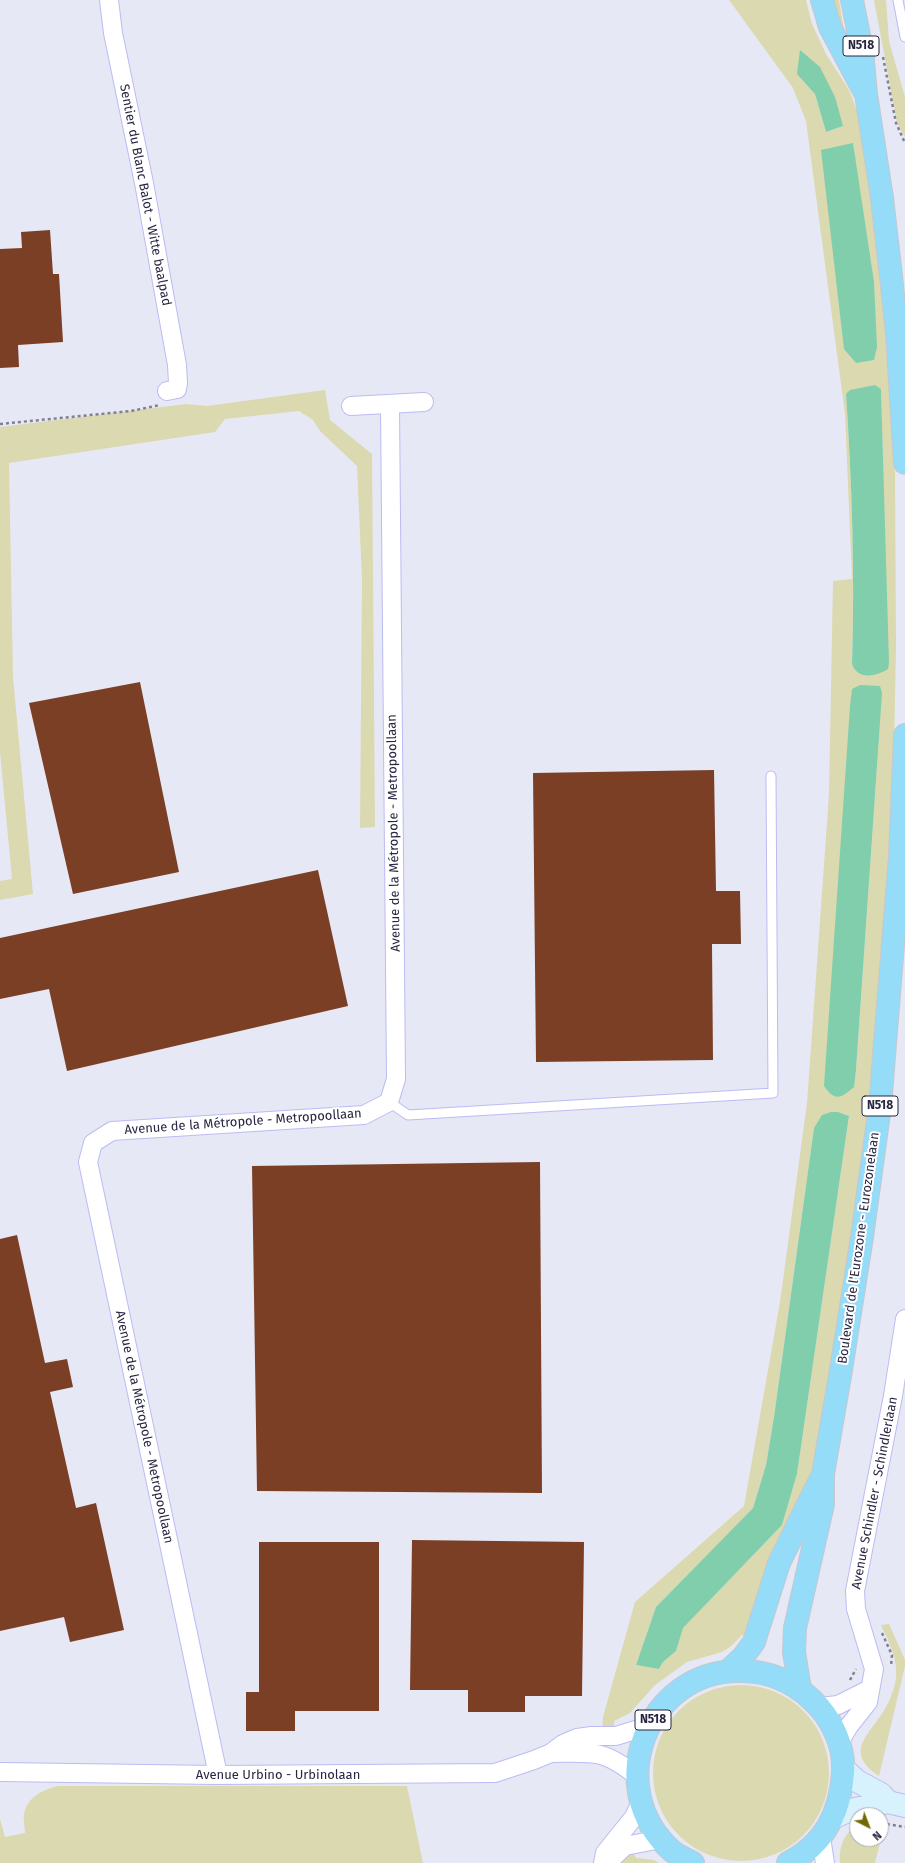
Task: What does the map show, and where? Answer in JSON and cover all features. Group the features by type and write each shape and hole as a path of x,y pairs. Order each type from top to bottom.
{"highway":[{"name":"N518","path":"822,0 830,28 866,94"},
{"name":"N518","path":"852,0 862,50 866,94 882,198 891,276 897,333 905,463"},
{"name":"Boulevard de l'Eurozone - Eurozonelaan","path":"800,1689 794,1652 795,1628 823,1504 823,1474 862,1237 880,1106 900,858 905,735"},
{"name":"Boulevard de l'Eurozone - Eurozonelaan","path":"728,1670 743,1657 754,1642 779,1563 823,1474"},
{"name":"N518","path":"689,1862 673,1852 661,1839 649,1821 641,1802 637,1776 639,1750 648,1726 664,1703 686,1685 712,1674 728,1670 772,1674 800,1689 820,1707 831,1724 839,1743 843,1768 841,1794 833,1818 820,1837 799,1857 788,1863"}],"main road":[{"path":"843,1768 857,1781 896,1804"},
{"path":"833,1818 850,1810 878,1805 896,1804"}],"street":[{"name":"Sentier du Blanc Balot - Witte baalpad","path":"109,0 113,33 144,183 177,365 178,384 172,390"},
{"path":"352,406 424,402"},
{"name":"Avenue de la Métropole - Metropoollaan","path":"218,1775 88,1162 94,1143 112,1131 364,1115 389,1102 396,1079 390,405"},
{"name":"Avenue Schindler - Schindlerlaan","path":"839,1743 849,1726 868,1702 870,1688 874,1678 874,1669 856,1609 855,1591 893,1396 905,1319"},
{"path":"820,1707 838,1705 870,1688"},
{"name":"Avenue Urbino - Urbinolaan","path":"0,1772 218,1775 495,1774 518,1767 551,1753 563,1744 577,1738 592,1736 616,1736 648,1726"},
{"name":"Avenue Urbino - Urbinolaan","path":"551,1753 583,1751 599,1754 612,1758 637,1776"},
{"path":"603,1863 605,1853 608,1848 634,1817 641,1802"},
{"path":"820,1837 825,1863"},
{"path":"607,1863 625,1846 645,1840 661,1839"}],"lane":[{"path":"898,0 905,37"},
{"path":"389,1102 408,1116 773,1094 772,776"}],"path":[{"path":"882,54 896,123 905,142"},
{"path":"0,424 131,411 178,402 172,390"},
{"path":"889,1824 905,1827"}],"shaded area":[{"path":"729,0 806,0 812,24 826,54 849,90 860,118 872,201 883,300 895,473 896,647 894,751 890,848 880,991 854,1235 814,1470 751,1638 742,1635 730,1647 722,1652 687,1662 655,1685 630,1713 614,1721 614,1730 602,1730 603,1717 635,1602 744,1506 780,1302 807,1103 829,794 833,581 852,579 845,414 806,121 793,88","holes":["815,94 843,126 826,132","875,385 881,389 888,669 852,664 852,529 846,394","882,693 856,1070 854,1087","838,1112 849,1116 797,1474 782,1525 682,1628 676,1651 663,1662 659,1669 636,1665 656,1607 753,1508 766,1465 774,1417 814,1128"]},
{"path":"831,0 839,0 846,42"},
{"path":"874,0 886,0 889,41 905,97 905,137 897,123"},
{"path":"800,50 820,67 835,97 843,126 826,132 815,94 797,74"},
{"path":"853,143 874,282 877,347 874,360 856,363 844,349 821,150"},
{"path":"875,385 881,389 889,663 888,669 879,674 868,676 859,673 852,664 852,529 846,394 850,390"},
{"path":"325,390 330,420 372,454 375,827 360,828 362,579 357,466 320,431 313,420 299,411 225,419 215,432 9,463 13,677 33,894 0,900 0,881 12,879 0,752 0,427 186,404 207,406"},
{"path":"860,685 880,686 882,693 856,1070 854,1087 842,1096 838,1097 828,1091 824,1086 850,706 852,689"},
{"path":"831,1112 838,1112 849,1116 797,1474 782,1525 683,1628 676,1651 663,1662 659,1669 636,1665 656,1607 753,1508 766,1465 774,1417 814,1128 822,1115"},
{"path":"889,1624 905,1660 905,1666 879,1776 868,1767 862,1758 861,1749 868,1732 881,1715 888,1702 895,1685 896,1664 890,1644 881,1625"},
{"path":"732,1685 750,1685 783,1695 797,1705 809,1717 819,1731 825,1747 829,1764 829,1782 825,1799 819,1815 809,1829 797,1841 783,1851 767,1857 750,1861 732,1861 699,1851 685,1841 673,1829 663,1815 657,1799 653,1782 653,1764 663,1731 673,1717 685,1705 699,1695 715,1689"},
{"path":"58,1786 407,1786 423,1863 0,1863 0,1819 5,1837 25,1833 24,1814 29,1803 33,1798 42,1792"},
{"path":"849,1832 849,1847 879,1847 875,1863 840,1863 841,1847"},
{"path":"632,1850 636,1858 654,1860 659,1863 617,1863"}],"building":[{"path":"50,230 53,274 59,274 63,342 18,345 19,367 0,368 0,249 22,248 21,232"},
{"path":"140,682 179,872 73,894 29,703"},
{"path":"714,770 716,891 740,891 741,944 712,944 713,1060 536,1062 533,773"},
{"path":"318,870 348,1006 67,1071 49,989 0,999 0,938"},
{"path":"540,1162 542,1493 257,1491 252,1166"},
{"path":"17,1235 45,1363 67,1359 73,1387 50,1392 76,1508 96,1503 124,1630 70,1642 64,1617 0,1631 0,1239"},
{"path":"412,1540 584,1542 582,1696 525,1696 525,1712 468,1712 468,1690 410,1690"},
{"path":"259,1542 379,1542 379,1711 295,1711 295,1731 246,1731 246,1692 259,1692"}]}
